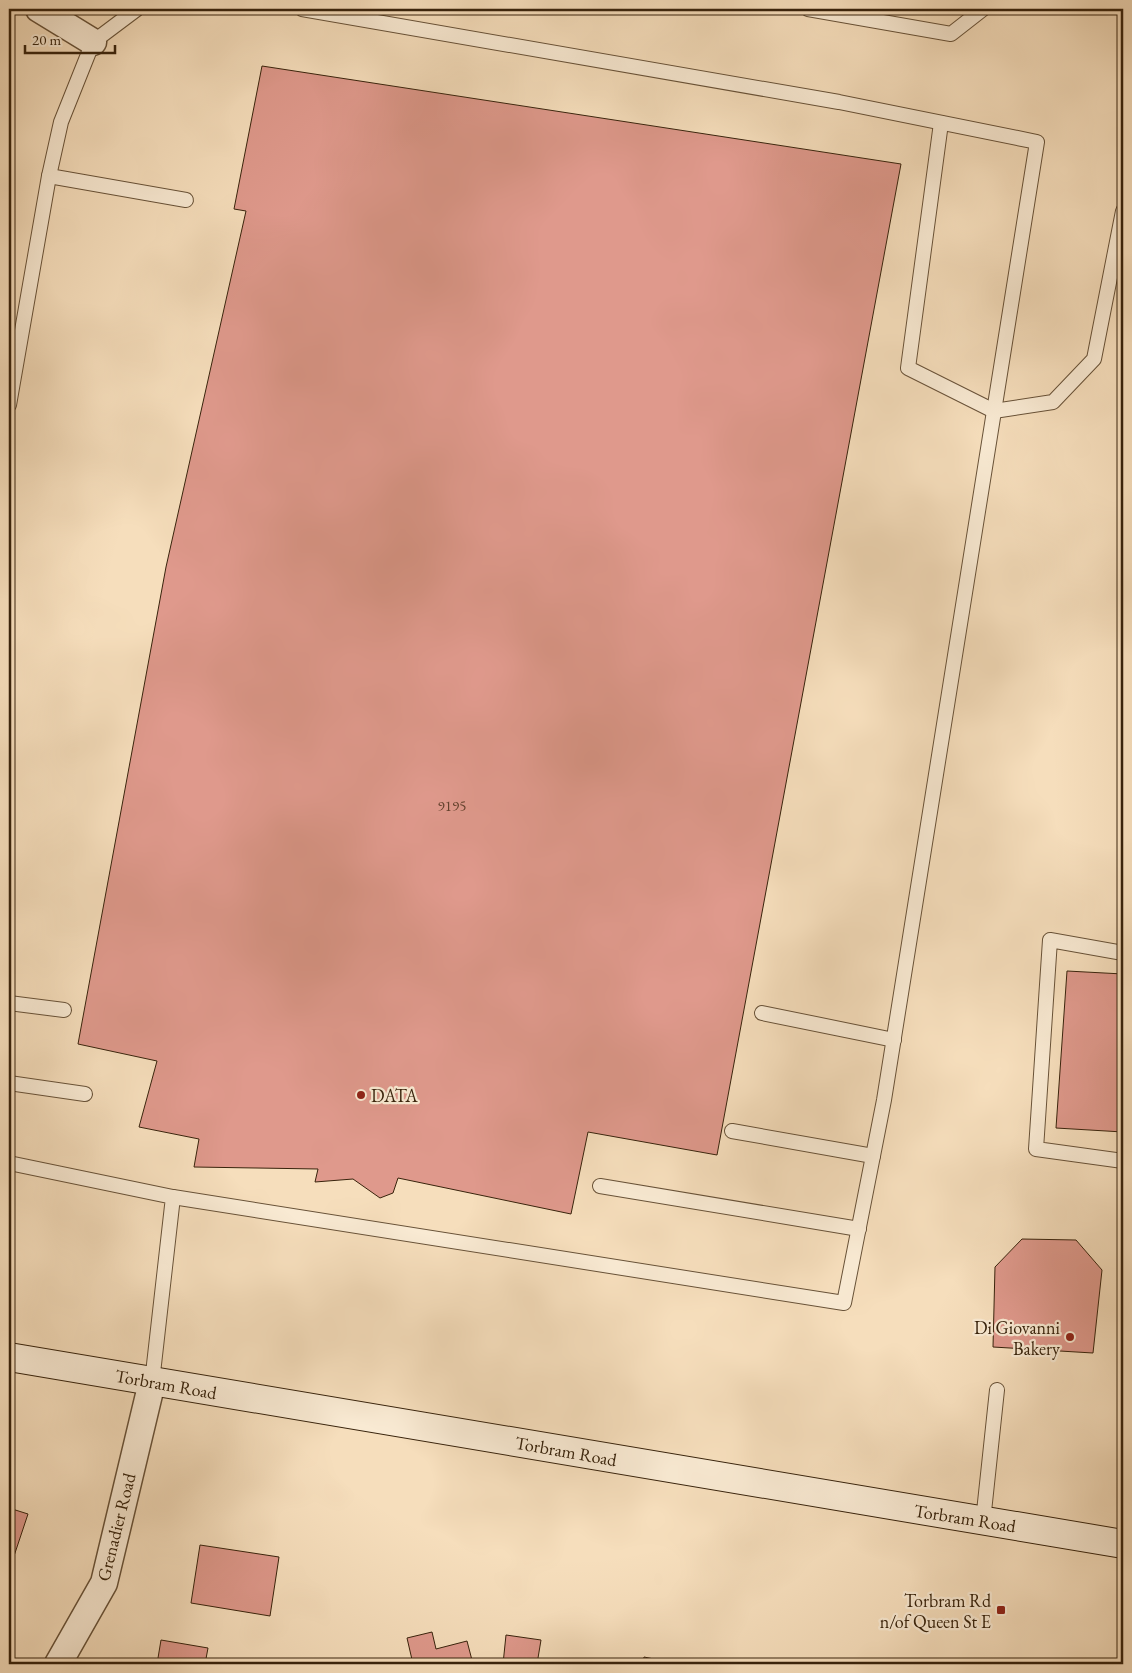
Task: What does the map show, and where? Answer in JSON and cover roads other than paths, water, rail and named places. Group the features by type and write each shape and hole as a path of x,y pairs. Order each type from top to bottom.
{"main road":[{"name":"Torbram Road","path":"9,1357 1123,1544"}],"street":[{"path":"39,9 93,42"},
{"name":"Grenadier Road","path":"58,1664 104,1583 152,1382"}],"lane":[{"path":"9,405 49,176 61,122 93,42 137,9"},
{"path":"9,1162 173,1197 844,1304 894,1040 1037,142 819,99 302,9"},
{"path":"808,9 951,34 982,9"},
{"path":"941,123 908,368 994,411 1053,402 1094,359 1123,211"},
{"path":"49,176 186,200"},
{"path":"1123,953 1050,940 1036,1149 1123,1161"},
{"path":"9,1003 64,1010"},
{"path":"762,1013 894,1040"},
{"path":"9,1083 85,1094"},
{"path":"732,1132 873,1156"},
{"path":"600,1186 859,1229"},
{"path":"152,1382 173,1197"},
{"path":"982,1521 997,1390"}],"place":[{"name":"DATA","path":"361,1095"},
{"name":"Di Giovanni Bakery","path":"1070,1337"},
{"name":"Torbram Rd n/of Queen St E","path":"1001,1610"}]}
